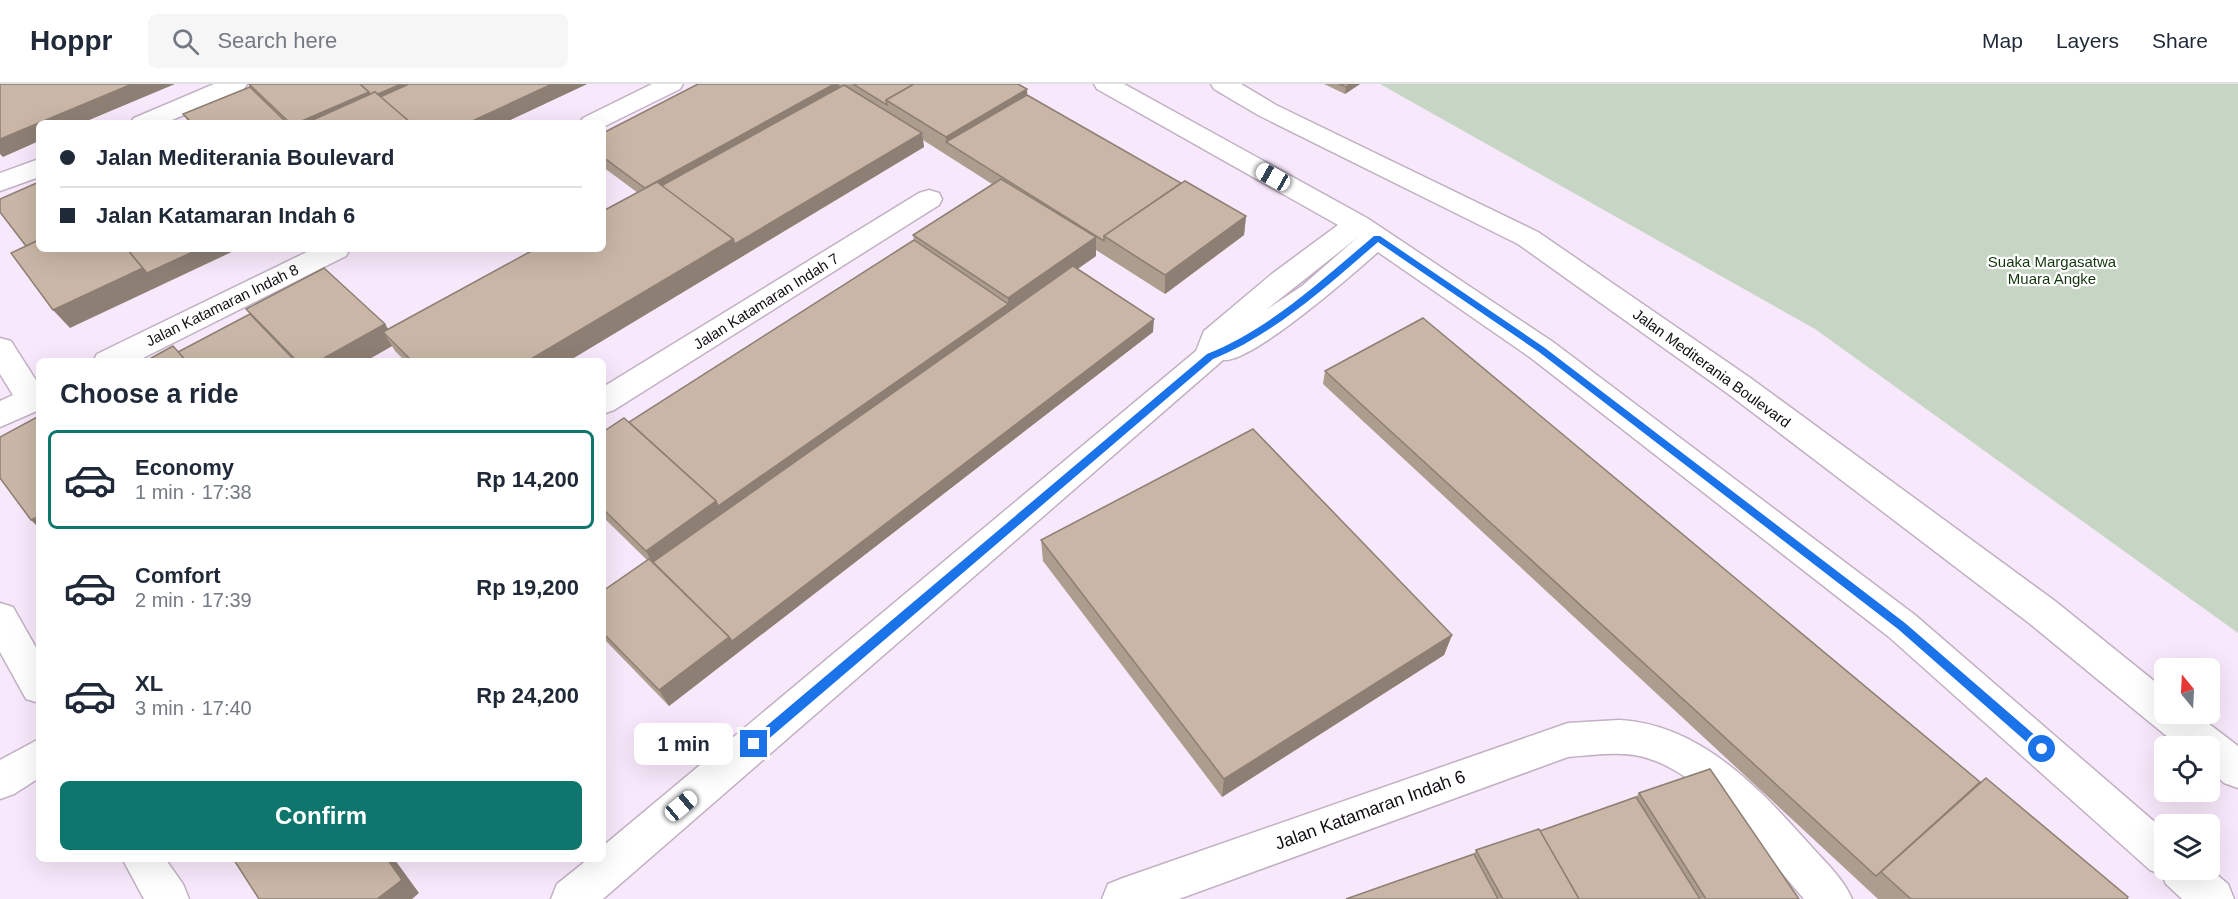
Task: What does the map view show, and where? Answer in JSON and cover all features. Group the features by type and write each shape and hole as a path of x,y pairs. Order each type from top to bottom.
{"street":[{"path":"150,120 235,84"},
{"path":"598,120 671,84"},
{"path":"1106,84 1367,231 1542,350 1902,626 2154,847"},
{"name":"Jalan Mediterania Boulevard","path":"1243,88 1267,110 1528,238 1748,392 2042,612 2154,703"},
{"path":"0,183 36,168"},
{"name":"Jalan Katamaran Indah 7","path":"606,400 929,199"},
{"path":"572,899 1210,356 1234,347 1312,293 1367,231"},
{"name":"Jalan Katamaran Indah 8","path":"116,358 330,252"},
{"path":"0,349 36,397 0,415"},
{"path":"0,618 36,682"},
{"path":"2180,724 2195,736"},
{"name":"Jalan Katamaran Indah 6","path":"1122,899 1568,740 1621,736 1651,741 1694,761 1729,788 1831,899"},
{"path":"2220,756 2238,770"},
{"path":"0,781 36,759"},
{"path":"144,862 168,899"},
{"path":"2191,880 2213,899"}],"green space":[{"name":"Suaka Margasatwa Muara Angke","path":"1380,84 2238,84 2238,633 1815,329"}],"building":[{"path":"0,84 132,84 46,120 36,120 36,124 0,139"},
{"path":"249,84 360,84 369,92 304,120 287,120"},
{"path":"360,84 401,84 370,95"},
{"path":"409,84 552,84 474,120 407,120 380,97"},
{"path":"698,84 834,84 645,188 606,159 606,131"},
{"path":"853,84 914,84 886,100 887,105"},
{"path":"914,84 1018,84 1027,89 946,137 886,100"},
{"path":"844,85 922,133 735,244 733,239 661,186"},
{"path":"250,87 284,120 189,120 183,114"},
{"path":"375,92 408,120 313,120"},
{"path":"1027,95 1181,183 1104,236 1104,241 946,142"},
{"path":"1001,179 1096,237 1008,298 913,235"},
{"path":"1185,181 1246,216 1165,275 1104,236"},
{"path":"657,182 733,239 533,358 409,358 383,332 530,252 606,252 606,209"},
{"path":"36,183 36,241 26,246 0,212 0,199"},
{"path":"914,240 1008,304 718,506 716,501 629,422"},
{"path":"36,241 36,252 130,252 143,268 53,310 11,253"},
{"path":"130,252 192,252 147,273"},
{"path":"1073,266 1154,319 732,641 653,562"},
{"path":"324,268 385,324 324,358 294,358 246,309"},
{"path":"250,314 292,358 183,358 178,352"},
{"path":"1423,318 1980,782 1876,876 1325,371"},
{"path":"173,346 184,358 151,358"},
{"path":"36,418 36,518 31,520 0,478 0,437"},
{"path":"624,418 716,501 646,551 606,512 606,430"},
{"path":"1253,429 1452,635 1224,779 1041,540"},
{"path":"649,559 729,637 659,690 606,636 606,589"},
{"path":"1710,769 1799,899 1706,899 1639,793"},
{"path":"1986,778 2128,897 2127,899 1911,899 1881,872"},
{"path":"1636,797 1700,899 1579,899 1540,831"},
{"path":"1539,829 1579,899 1503,899 1476,850"},
{"path":"1474,854 1498,899 1346,899"},
{"path":"235,862 389,862 402,880 377,899 259,899"}],"route":[{"path":"754,744 1210,356 1234,347 1312,293 1377,238 1542,350 1902,626 2042,749"}]}
